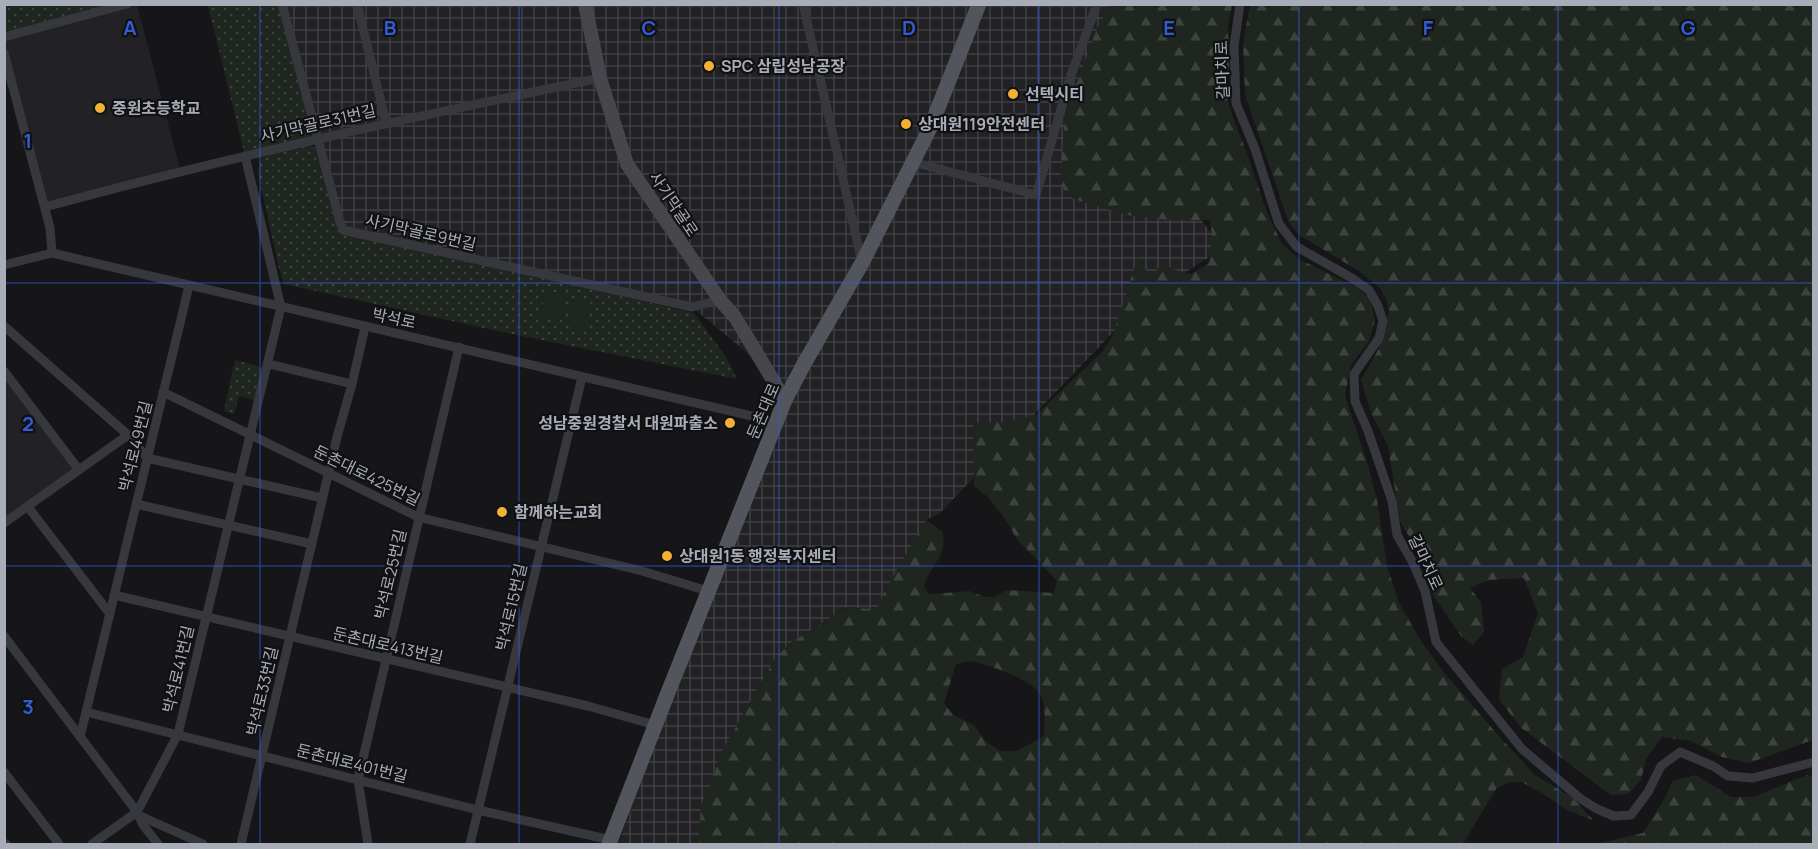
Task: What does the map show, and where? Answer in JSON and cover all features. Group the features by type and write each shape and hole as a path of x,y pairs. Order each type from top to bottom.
{"main road":[{"name":"둔촌대로","path":"610,842 785,400 862,263 931,126 979,4"}],"street":[{"path":"4,37 127,4"},
{"name":"사기막골로9번길","path":"282,4 343,230 692,308 720,300"},
{"path":"357,4 386,122"},
{"name":"사기막골로","path":"585,4 600,78 627,164 720,300 735,317 785,400"},
{"path":"803,4 862,263"},
{"path":"913,162 1035,195 1071,75 1097,4"},
{"name":"갈마치로","path":"1240,4 1234,46 1236,103 1255,149 1279,224 1297,247 1369,290 1383,321 1379,338 1354,374 1355,401 1372,441 1392,501 1397,535 1425,591 1436,642 1522,749 1581,799 1614,816 1630,815 1648,792 1661,766 1680,752 1713,766 1728,776 1753,778 1814,762"},
{"path":"4,53 45,207 52,253"},
{"name":"사기막골로31번길","path":"45,207 172,172 317,138 600,78"},
{"path":"245,156 281,307"},
{"name":"박석로","path":"4,265 52,253 777,422"},
{"name":"박석로49번길","path":"80,737 189,286"},
{"name":"박석로41번길","path":"138,813 178,734 281,307"},
{"path":"5,327 128,435 147,458 322,498"},
{"name":"박석로33번길","path":"242,844 322,498 365,327"},
{"name":"박석로25번길","path":"368,844 358,780 459,348"},
{"path":"268,364 352,384"},
{"path":"4,371 79,470"},
{"name":"박석로15번길","path":"470,844 582,377"},
{"name":"둔촌대로425번길","path":"164,392 418,517 642,571 708,591"},
{"path":"4,524 128,435"},
{"path":"136,504 312,544"},
{"path":"28,507 110,614"},
{"name":"둔촌대로413번길","path":"114,595 588,706 655,725"},
{"path":"4,636 138,813 143,825 158,844"},
{"name":"둔촌대로401번길","path":"86,712 610,842"},
{"path":"4,772 59,844"},
{"path":"92,844 138,813"},
{"path":"138,813 203,844"}],"shaded area":[{"path":"137,5 180,169 44,204 4,41"},
{"path":"284,5 1136,5 1189,204 1223,248 1146,298 939,514 926,520 876,611 847,607 789,644 774,660 720,755 710,788 701,805 699,835 696,844 618,844 789,388 692,307 343,230"},
{"path":"4,371 77,470 4,521"}],"green space":[{"path":"4,5 127,5 5,33"},
{"path":"208,5 282,5 317,138 245,156"},
{"path":"1110,5 1232,5 1228,26 1229,66 1226,95 1266,210 1282,244 1299,259 1356,287 1370,299 1375,320 1369,341 1351,365 1345,396 1368,465 1377,500 1387,566 1399,603 1421,641 1446,675 1498,735 1535,775 1573,798 1593,820 1569,811 1522,782 1509,782 1496,789 1463,844 696,844 699,835 701,805 710,788 720,755 774,660 789,644 848,607 877,610 887,587 926,520 942,531 943,540 941,554 924,587 928,593 969,591 985,597 994,597 1007,590 1054,593 1057,581 1016,538 989,498 974,486 973,423 1007,422 1036,415 1102,352 1113,335 1138,256 1141,266 1153,275 1165,264 1172,269 1191,274 1209,263 1212,237 1210,220 1170,220 1126,215 1068,196 1060,183 1065,115 1097,28","holes":["971,661 1011,674 1038,691 1044,707 1044,736 1017,751 999,751 985,740 974,725 953,715 944,703 956,664"]},
{"path":"1250,5 1813,5 1813,740 1749,763 1722,757 1691,741 1662,737 1646,759 1641,780 1628,794 1611,795 1520,727 1499,699 1502,669 1523,657 1538,613 1524,578 1489,580 1470,588 1481,602 1484,632 1473,645 1461,636 1431,592 1439,572 1425,564 1400,521 1388,446 1371,413 1361,380 1378,350 1389,311 1387,301 1380,288 1359,271 1299,235 1289,223 1245,95 1243,44"},
{"path":"303,143 317,150 338,225 694,313 726,357 737,379 507,333 284,284 258,173 261,160 266,153"},
{"path":"545,291 565,295 561,320 540,316"},
{"path":"575,298 592,304 583,329 566,323"},
{"path":"235,360 258,366 262,370 254,400 239,396 234,414 224,411"},
{"path":"1696,775 1731,797 1753,797 1807,775 1813,777 1813,844 1597,844 1643,833 1673,781"}],"place":[{"name":"SPC 삼립성남공장","path":"709,66"},
{"name":"선텍시티","path":"1013,94"},
{"name":"중원초등학교","path":"100,108"},
{"name":"상대원119안전센터","path":"906,124"},
{"name":"성남중원경찰서 대원파출소","path":"730,423"},
{"name":"함께하는교회","path":"502,512"},
{"name":"상대원1동 행정복지센터","path":"667,556"}]}
